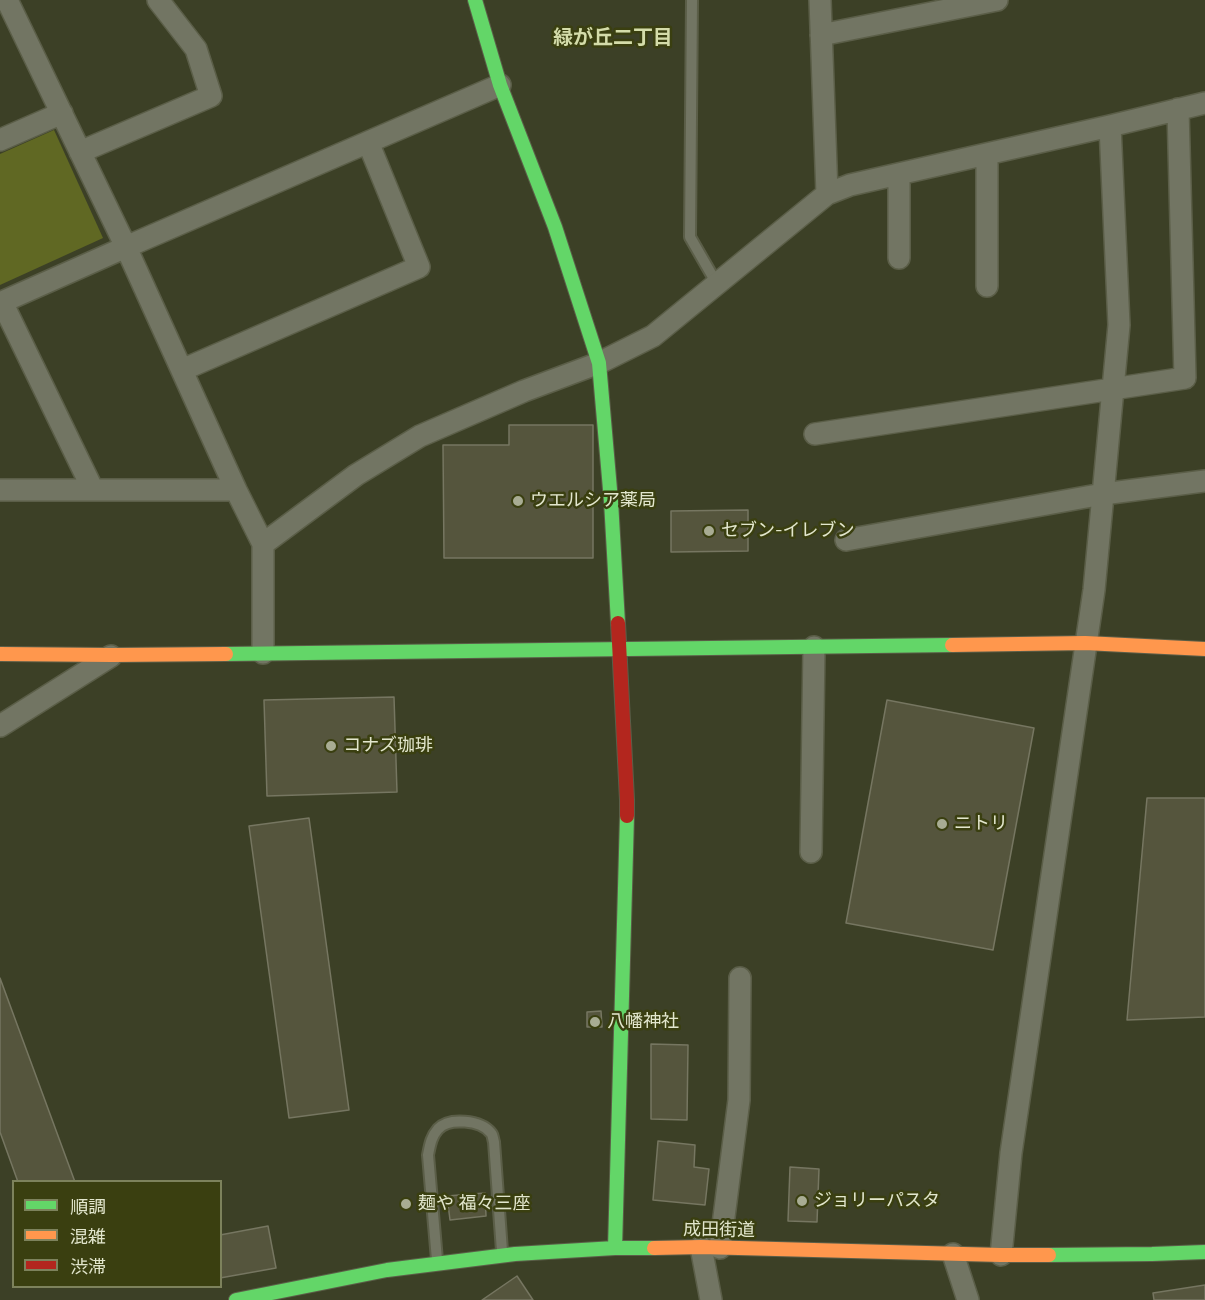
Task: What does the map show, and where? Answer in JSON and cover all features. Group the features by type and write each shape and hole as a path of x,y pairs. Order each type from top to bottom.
{"main road":[{"path":"475,0 500,85 555,226 599,363 620,650 627,800 615,1248"},
{"path":"0,654 620,650 1085,643 1205,650"},
{"name":"成田街道","path":"236,1300 318,1292 387,1270 438,1263 503,1255 615,1248 710,1247 1000,1256 1205,1251"}],"street":[{"path":"7,0 126,247 236,490 263,544 263,653"},
{"path":"81,152 211,96 196,49 158,0"},
{"path":"820,0 827,194"},
{"path":"821,35 997,0"},
{"path":"93,490 1,302 500,85"},
{"path":"263,544 356,475 420,436 524,391 599,363 653,336 827,194 850,185 1205,103"},
{"path":"814,434 1185,378 1178,110"},
{"path":"0,140 62,113"},
{"path":"1000,1256 1011,1153 1094,590 1119,325 1110,126"},
{"path":"182,370 419,267 368,142"},
{"path":"987,154 987,286"},
{"path":"899,174 899,258"},
{"path":"846,540 1103,494 1205,481"},
{"path":"0,490 236,490"},
{"path":"811,852 814,647"},
{"path":"0,726 112,655"},
{"path":"711,1300 710,1247 740,1100 740,978"},
{"path":"953,1254 969,1300"}],"lane":[{"path":"692,0 690,237 717,284"},
{"path":"438,1263 428,1155 431,1139 440,1126 453,1121 470,1122 491,1133 494,1142 503,1255"}],"green space":[{"path":"54,130 103,238 0,285 0,154"}],"building":[{"name":"ウエルシア薬局","path":"509,425 593,425 593,558 444,558 443,445 509,445"},
{"name":"セブン-イレブン","path":"748,510 748,551 671,552 671,511"},
{"name":"コナズ珈琲","path":"394,697 397,792 267,796 264,700"},
{"path":"887,700 1034,728 993,950 846,923"},
{"path":"1147,798 1205,798 1205,1017 1127,1020"},
{"path":"309,818 349,1110 289,1118 249,826"},
{"path":"0,978 74,1180 17,1180 0,1132"},
{"path":"601,1011 602,1027 587,1027 587,1012"},
{"path":"651,1044 688,1045 687,1120 651,1119"},
{"path":"658,1141 695,1145 694,1167 709,1169 705,1205 653,1200"},
{"path":"790,1167 819,1169 817,1222 788,1221"},
{"path":"485,1193 486,1216 450,1220 447,1196"},
{"path":"268,1226 276,1268 222,1278 222,1235"},
{"path":"517,1276 533,1300 482,1300"},
{"path":"1205,1285 1205,1300 1154,1300 1153,1293"}],"traffic: fast":[{"path":"475,0 500,85 555,227 599,363 611,501 618,623"},
{"path":"226,654 952,645"},
{"path":"615,1248 627,816"},
{"path":"236,1300 387,1270 515,1254 654,1248"},
{"path":"1049,1255 1205,1252"}],"traffic: slow":[{"path":"952,645 1085,643 1205,649"},
{"path":"0,654 226,654"},
{"path":"654,1248 701,1247 1049,1255"}],"traffic: jam":[{"path":"618,623 627,816"}],"place":[{"name":"ウエルシア薬局","path":"518,501"},
{"name":"セブン-イレブン","path":"709,531"},
{"name":"コナズ珈琲","path":"331,746"},
{"name":"ニトリ","path":"942,824"},
{"name":"八幡神社","path":"595,1022"},
{"name":"ジョリーパスタ","path":"802,1201"},
{"name":"麺や 福々三座","path":"406,1204"}],"district":[{"name":"緑が丘二丁目","path":"613,38"}]}
